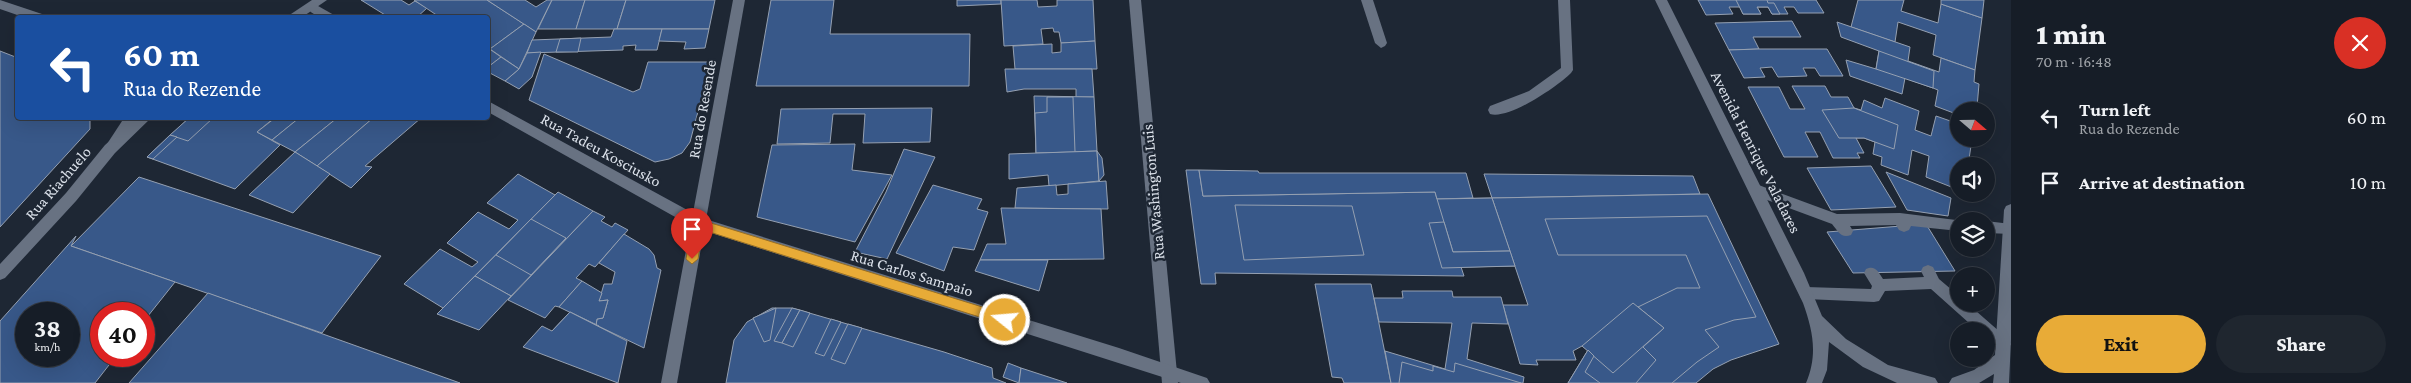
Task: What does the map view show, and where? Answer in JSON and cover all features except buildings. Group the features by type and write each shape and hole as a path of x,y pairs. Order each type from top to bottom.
{"street":[{"name":"Rua do Resende","path":"669,383 739,0"},
{"name":"Rua Washington Luis","path":"1135,0 1169,378"},
{"path":"1367,0 1382,43"},
{"path":"1495,110 1527,99 1553,85 1567,70 1564,0"},
{"name":"Avenida Henrique Valadares","path":"1661,0 1756,190 1818,321"},
{"path":"296,15 316,3 327,15"},
{"path":"0,4 32,15"},
{"name":"Rua Tadeu Kosciusko","path":"490,107 698,224"},
{"path":"110,149 130,120"},
{"name":"Rua Riachuelo","path":"0,274 71,197 110,149 142,120"},
{"path":"1756,190 1842,225 1902,222 1950,225"},
{"path":"2001,383 2011,210"},
{"name":"Rua Carlos Sampaio","path":"698,224 1119,355 1169,378 1202,383"},
{"path":"1995,228 2009,229"},
{"path":"1806,293 1874,296 1878,292 1875,279 1931,277 2002,351"},
{"path":"1814,383 1820,369 1822,355 1818,321"},
{"path":"1818,321 1830,335 1866,361 1902,377 1930,383"},
{"path":"1957,383 1979,376 2002,351"}],"route":[{"path":"692,259 698,224 1005,320"}]}
